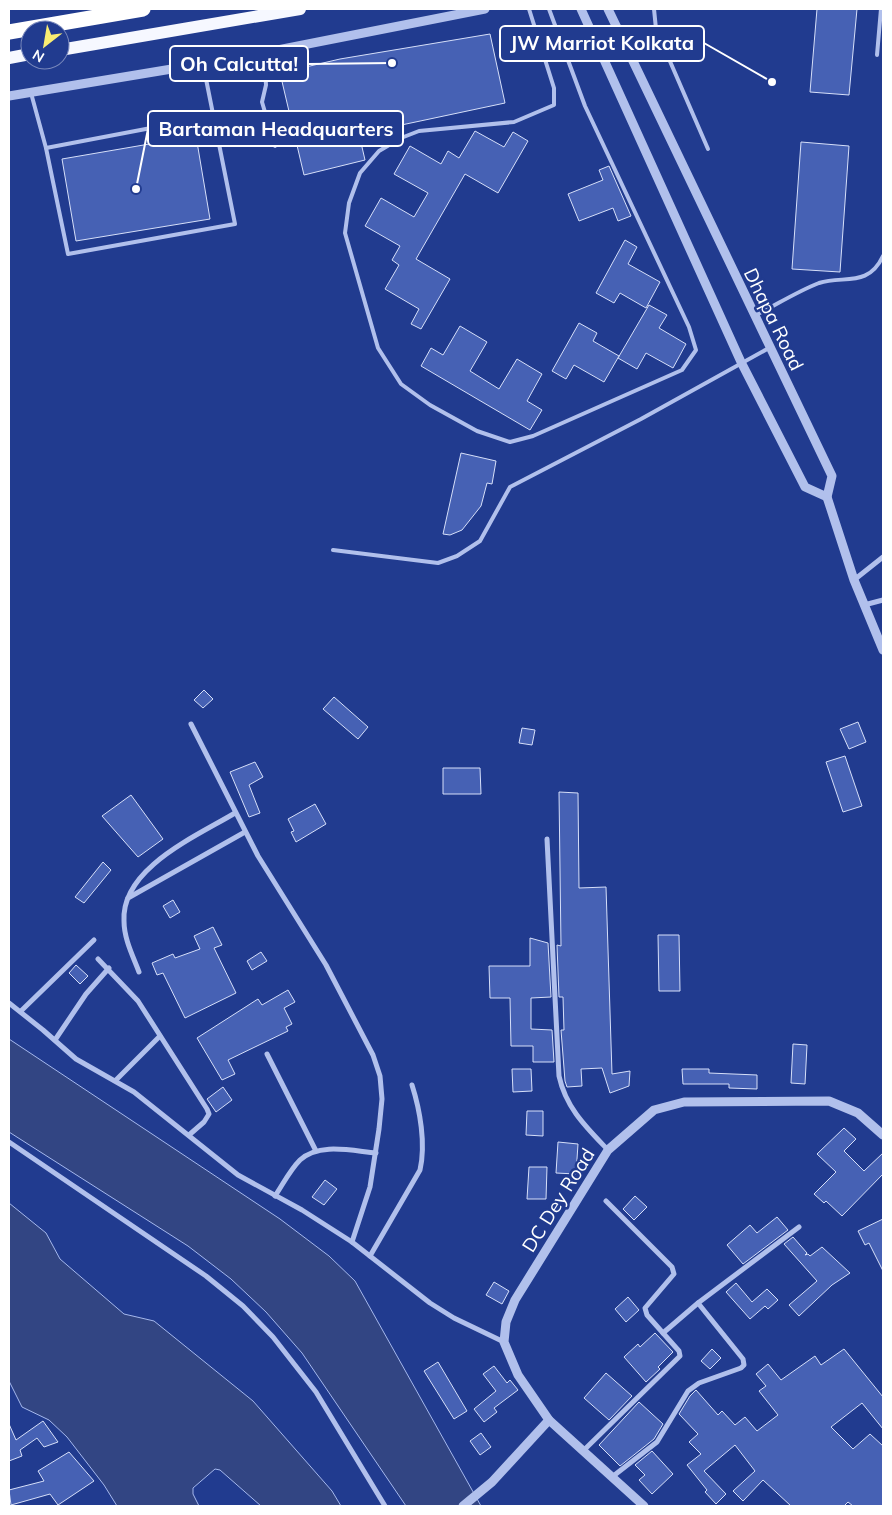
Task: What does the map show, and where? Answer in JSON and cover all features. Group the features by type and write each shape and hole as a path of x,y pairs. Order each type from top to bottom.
{"highway":[{"path":"9,22 83,9"},
{"path":"9,32 143,9"}],"main road":[{"path":"70,48 300,9"}],"street":[{"path":"9,96 203,64 485,9"},
{"path":"580,9 741,362 805,487 827,497"},
{"name":"Dhapa Road","path":"608,9 832,476 827,497 863,605 883,650"},
{"path":"854,580 883,557"},
{"path":"863,605 883,600"},
{"path":"192,724 245,832 326,965 373,1055 380,1076 382,1099 376,1153 370,1186 352,1242"},
{"path":"139,972 125,928 124,912 128,898 143,873 164,856 235,813"},
{"path":"128,898 245,832"},
{"path":"547,839 561,1083 568,1104 608,1150"},
{"path":"21,1011 94,940"},
{"path":"98,958 138,1001 209,1114 204,1122 189,1135"},
{"path":"54,1040 86,994 109,968"},
{"path":"9,1003 21,1011 76,1060 116,1080 238,1175 302,1210 352,1242 430,1303 454,1318 504,1342 518,1375 549,1420 644,1506"},
{"path":"116,1080 160,1036"},
{"path":"267,1054 316,1151"},
{"path":"370,1256 420,1170 423,1157 417,1100 412,1085"},
{"name":"DC Dey Road","path":"504,1342 506,1322 515,1300 608,1150 654,1110 684,1102 829,1102 858,1113 883,1135"},
{"path":"9,1142 206,1276 243,1306 273,1336 316,1392 385,1506"},
{"path":"275,1196 300,1161 316,1151 328,1149 376,1153"},
{"path":"583,1451 680,1356 679,1351 647,1315 645,1308 671,1280 674,1274 672,1267 606,1201"},
{"path":"664,1333 698,1304 799,1227"},
{"path":"612,1477 657,1442 688,1392 699,1383 744,1365 743,1359 698,1304"},
{"path":"463,1506 479,1495 549,1420"}],"lane":[{"path":"529,9 554,88 554,105 514,122 419,132 401,138 379,151 360,173 349,202 344,233 378,348 401,384 430,406 477,431 510,442 533,436 682,370 696,350 689,327 585,106 549,9"},
{"path":"654,9 656,29 708,149"},
{"path":"877,55 881,9"},
{"path":"264,52 266,85 262,102 275,146"},
{"path":"30,93 46,148 68,254 235,224 203,64"},
{"path":"46,148 214,116"},
{"path":"754,316 820,283 854,280 872,271 883,256"},
{"path":"333,550 438,563 457,556 480,541 510,487 641,419 769,348"}],"water":[{"path":"9,1039 280,1219 329,1256 355,1281 481,1506 406,1506 302,1353 266,1312 231,1279 188,1246 9,1132"},
{"path":"9,1203 46,1233 60,1259 124,1314 154,1321 253,1401 332,1491 341,1506 261,1506 220,1470 215,1469 193,1488 193,1494 199,1506 117,1506 104,1485 67,1437 49,1420 22,1407 9,1381"}],"building":[{"path":"817,9 857,9 849,95 810,92"},
{"path":"490,34 505,103 359,134 365,160 304,175 280,73 340,59"},
{"path":"475,131 504,147 513,132 528,141 498,193 465,174 416,259 450,279 421,329 411,324 419,309 385,289 399,265 392,260 400,246 365,226 381,198 414,217 428,193 394,174 410,146 441,164 448,151 459,158"},
{"path":"196,136 210,219 76,241 62,159"},
{"path":"801,142 849,146 840,272 792,269"},
{"path":"609,166 631,216 618,221 613,208 579,221 568,194 603,180 599,170"},
{"path":"625,240 637,247 628,264 660,282 646,308 620,293 614,303 596,293"},
{"path":"649,305 667,315 659,328 686,344 673,368 646,353 637,369 618,358"},
{"path":"579,323 597,333 593,341 619,356 604,382 574,365 566,379 552,371"},
{"path":"460,326 487,342 470,371 499,389 517,359 542,374 527,401 542,410 530,430 421,366 431,348 443,355"},
{"path":"461,453 496,461 492,484 487,483 481,506 462,530 450,535 443,534"},
{"path":"204,690 213,699 203,708 194,700"},
{"path":"334,697 368,727 358,739 323,709"},
{"path":"858,722 866,742 849,749 840,729"},
{"path":"522,728 535,730 532,745 519,743"},
{"path":"845,756 862,806 843,812 826,762"},
{"path":"255,762 263,777 249,785 260,813 249,817 230,772"},
{"path":"443,768 480,768 481,794 443,794"},
{"path":"559,792 578,793 579,888 606,887 612,1074 630,1071 629,1086 610,1093 602,1068 581,1069 582,1086 567,1087 565,1081 561,1030 564,1030 563,997 559,997 557,945 561,946"},
{"path":"131,795 163,839 138,857 102,816"},
{"path":"315,804 326,824 296,842 291,832 294,831 288,819"},
{"path":"103,862 111,870 84,903 75,897"},
{"path":"173,900 180,912 170,918 163,906"},
{"path":"213,927 222,945 214,948 236,993 185,1018 163,973 157,975 152,963 173,954 175,958 200,949 194,936"},
{"path":"658,935 679,935 680,991 659,991"},
{"path":"530,938 548,943 551,997 531,998 531,1029 552,1030 554,1062 533,1062 533,1046 511,1046 510,998 490,998 489,966 530,966"},
{"path":"261,952 267,961 252,970 247,961"},
{"path":"76,965 88,976 80,984 69,973"},
{"path":"288,990 295,1002 284,1008 292,1024 286,1027 288,1031 228,1060 235,1074 222,1080 197,1038 258,999 262,1005"},
{"path":"793,1044 807,1045 805,1084 791,1083"},
{"path":"512,1069 531,1069 532,1091 513,1092"},
{"path":"682,1069 709,1069 709,1073 757,1075 757,1089 729,1088 729,1084 683,1084"},
{"path":"223,1087 232,1100 216,1112 207,1099"},
{"path":"527,1111 543,1111 543,1136 526,1135"},
{"path":"844,1128 856,1139 844,1151 864,1171 883,1153 883,1174 842,1216 826,1201 824,1203 814,1194 836,1172 817,1154"},
{"path":"558,1142 578,1144 576,1174 556,1173"},
{"path":"529,1167 547,1167 546,1199 527,1199"},
{"path":"325,1180 337,1189 324,1205 312,1197"},
{"path":"635,1196 647,1207 634,1220 623,1209"},
{"path":"777,1217 788,1230 743,1264 727,1245 750,1225 757,1233"},
{"path":"883,1219 883,1271 869,1243 865,1245 858,1231"},
{"path":"793,1237 807,1253 805,1255 808,1254 810,1256 822,1247 850,1273 832,1285 799,1316 789,1305 817,1281 784,1244"},
{"path":"494,1282 509,1291 502,1304 486,1295"},
{"path":"736,1283 752,1302 767,1289 778,1300 768,1309 765,1306 750,1319 726,1292"},
{"path":"628,1297 639,1310 626,1322 615,1309"},
{"path":"655,1333 673,1352 658,1367 660,1369 646,1382 624,1357 638,1344 640,1347"},
{"path":"712,1349 721,1358 710,1369 701,1361"},
{"path":"844,1349 883,1397 883,1429 862,1403 831,1427 853,1449 870,1434 883,1446 883,1506 853,1506 848,1502 844,1506 791,1506 763,1480 743,1501 733,1491 755,1471 735,1445 704,1471 726,1494 716,1504 705,1492 707,1490 687,1465 701,1454 689,1442 698,1434 679,1414 690,1396 696,1390 718,1415 722,1411 735,1425 745,1417 757,1431 778,1415 759,1391 766,1386 756,1374 768,1364 781,1380 815,1356 821,1365"},
{"path":"438,1362 467,1411 454,1419 424,1371"},
{"path":"494,1366 507,1383 510,1380 518,1390 494,1408 497,1412 484,1422 474,1409 496,1391 483,1374"},
{"path":"606,1373 632,1396 609,1420 584,1398"},
{"path":"639,1402 663,1424 654,1439 620,1466 599,1445"},
{"path":"43,1421 58,1442 44,1447 37,1438 20,1450 22,1456 9,1461 9,1424 16,1440"},
{"path":"481,1433 491,1447 480,1455 470,1441"},
{"path":"652,1451 673,1474 652,1494 639,1480 645,1475 635,1465"},
{"path":"69,1452 94,1481 58,1505 50,1494 11,1505 9,1490 44,1481 38,1471"}],"place":[{"name":"Oh Calcutta!","path":"392,63"},
{"name":"JW Marriot Kolkata","path":"772,82"},
{"name":"Bartaman Headquarters","path":"136,189"}]}
